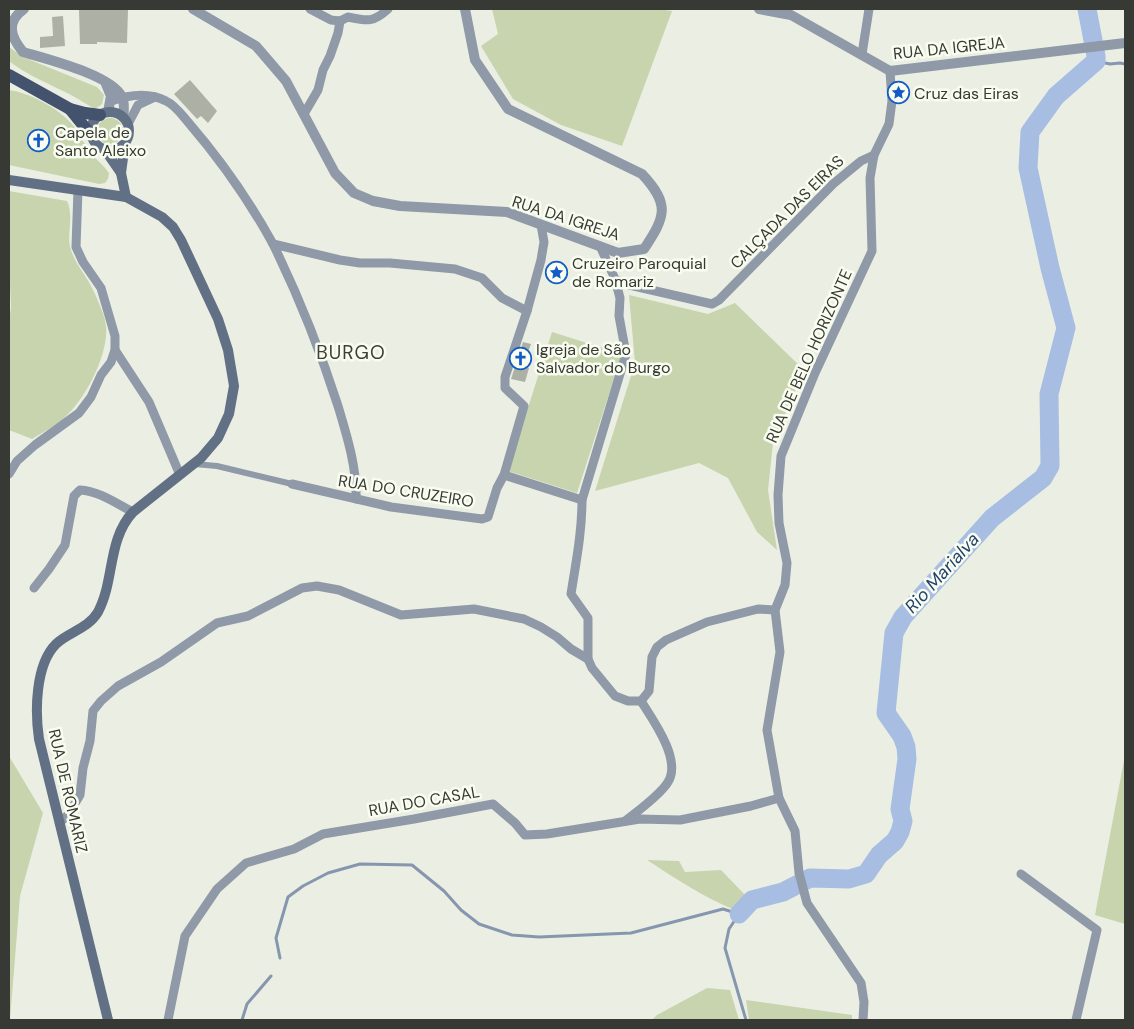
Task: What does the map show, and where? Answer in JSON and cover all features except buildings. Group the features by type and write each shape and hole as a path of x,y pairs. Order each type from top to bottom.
{"main road":[{"path":"9,75 70,109 84,113 106,109 125,120 128,137 125,143 121,173 126,198"},
{"path":"9,83 37,90"},
{"path":"70,109 96,144 105,150 121,173"},
{"path":"91,135 92,124 106,109"},
{"path":"105,150 116,149 125,143"},
{"name":"RUA DE ROMARIZ","path":"10,181 126,198 174,227 182,240 218,319 228,350 234,386 229,414 218,438 202,458 133,512 125,521 118,535 104,595 97,612 82,628 56,643 47,656 37,696 36,720 39,739 108,1020"}],"street":[{"path":"24,9 10,26 11,34 23,52 104,81 122,97 125,120"},
{"name":"RUA DA IGREJA","path":"193,9 256,46 286,81 335,173 354,193 374,201 400,206 507,212 618,253 644,249 657,229 663,209 655,188 642,174 508,109 475,60 465,9"},
{"path":"310,9 331,20 340,21 348,17 375,20 388,9"},
{"name":"RUA DA IGREJA","path":"759,9 791,15 890,71 1125,43"},
{"path":"862,54 868,9"},
{"path":"304,114 318,90 323,70 338,33 340,21"},
{"name":"RUA DE BELO HORIZONTE","path":"863,1020 864,1002 861,983 807,903 799,873 795,831 779,798 767,730 780,652 775,610 785,585 787,563 779,524 778,495 781,456 815,373 872,251 870,178 874,155 888,124 892,101 890,71"},
{"path":"104,81 110,92 106,109"},
{"path":"106,109 122,97 132,95 155,97 167,101 202,139 242,195 273,244 309,322 343,423 357,486 356,499"},
{"path":"125,120 138,105 155,97"},
{"name":"CALÇADA DAS EIRAS","path":"615,280 712,304 719,300 832,184 861,160 874,155"},
{"path":"9,474 17,460 79,413 91,397 101,375 111,362 115,350 115,336 101,288 83,262 76,247 78,190"},
{"path":"541,225 544,242 543,251 527,311 504,378 505,388 524,406 504,475 582,500"},
{"path":"273,244 360,263 390,262 455,268 482,278 502,298 527,311"},
{"path":"600,246 615,280 620,298 619,316 626,354 582,500 579,545 571,594 588,618 588,659 592,668 615,696 628,701 641,701 650,691 652,657 657,647 666,640 707,622 758,609 775,610"},
{"path":"115,350 149,402 180,475"},
{"name":"RUA DO CRUZEIRO","path":"194,464 217,466 391,507 482,518 488,516 497,488 504,475"},
{"path":"34,588 50,569 65,545 74,496 80,490 89,491 133,512"},
{"path":"60,822 68,815 80,795 83,768 90,741 93,711 101,701 118,686 161,662 217,623 248,616 302,588 317,586 340,590 401,615 474,609 524,619 557,637 571,649 588,659"},
{"path":"625,821 668,783 672,772 672,763 665,743 641,701"},
{"name":"RUA DO CASAL","path":"168,1020 185,936 217,889 246,863 294,850 322,834 493,804 515,823 525,835 547,834 640,819 680,820 750,806 779,798"},
{"path":"1021,874 1097,930 1076,1020"}],"green space":[{"path":"492,9 658,9 672,11 622,146 561,125 513,99 481,46 498,34"},
{"path":"9,47 23,57 97,87 104,95 102,104 95,109 24,71 9,61"},
{"path":"9,90 25,94 42,102 65,117 91,153 109,173 105,183 99,184 9,165"},
{"path":"110,118 119,122 123,131 119,140 110,144 101,140 97,131 101,122"},
{"path":"9,191 67,201 70,212 70,247 75,260 95,294 106,326 104,350 100,363 80,400 60,421 32,439 9,430 9,322 11,307"},
{"path":"629,295 708,314 735,303 804,370 773,443 768,490 777,550 757,532 728,478 699,463 595,491 635,363"},
{"path":"552,332 622,354 577,493 508,471"},
{"path":"1125,755 1125,924 1095,915"},
{"path":"9,756 43,813 20,896 10,1020 9,1020"},
{"path":"647,860 679,861 685,872 721,870 747,897 737,911 702,894"},
{"path":"707,988 730,990 739,1020 652,1020 657,1015"},
{"path":"746,1000 852,1015 852,1020 749,1020"}],"waterway":[{"name":"Rio Marialva","path":"739,914 752,900 783,892 810,878 849,879 866,874 879,855 895,841 903,821 900,809 907,759 906,747 902,736 886,713 894,633 903,617 992,518 1043,478 1050,466 1049,394 1066,328 1050,268 1028,168 1030,132 1056,96 1096,61 1087,9"},
{"path":"1096,61 1110,64 1125,64"},
{"path":"280,958 276,938 288,897 303,886 328,873 360,864 412,865 444,891 461,910 479,924 512,935 539,937 631,933 723,909 739,914 729,929 725,948 746,1020"},
{"path":"242,1020 247,1004 271,976"}],"place":[{"name":"Cruz das Eiras","path":"898,93"},
{"name":"Capela de Santo Aleixo","path":"39,141"},
{"name":"Cruzeiro Paroquial de Romariz","path":"556,272"},
{"name":"Igreja de São Salvador do Burgo","path":"520,358"}],"district":[{"name":"BURGO","path":"351,352"}]}
